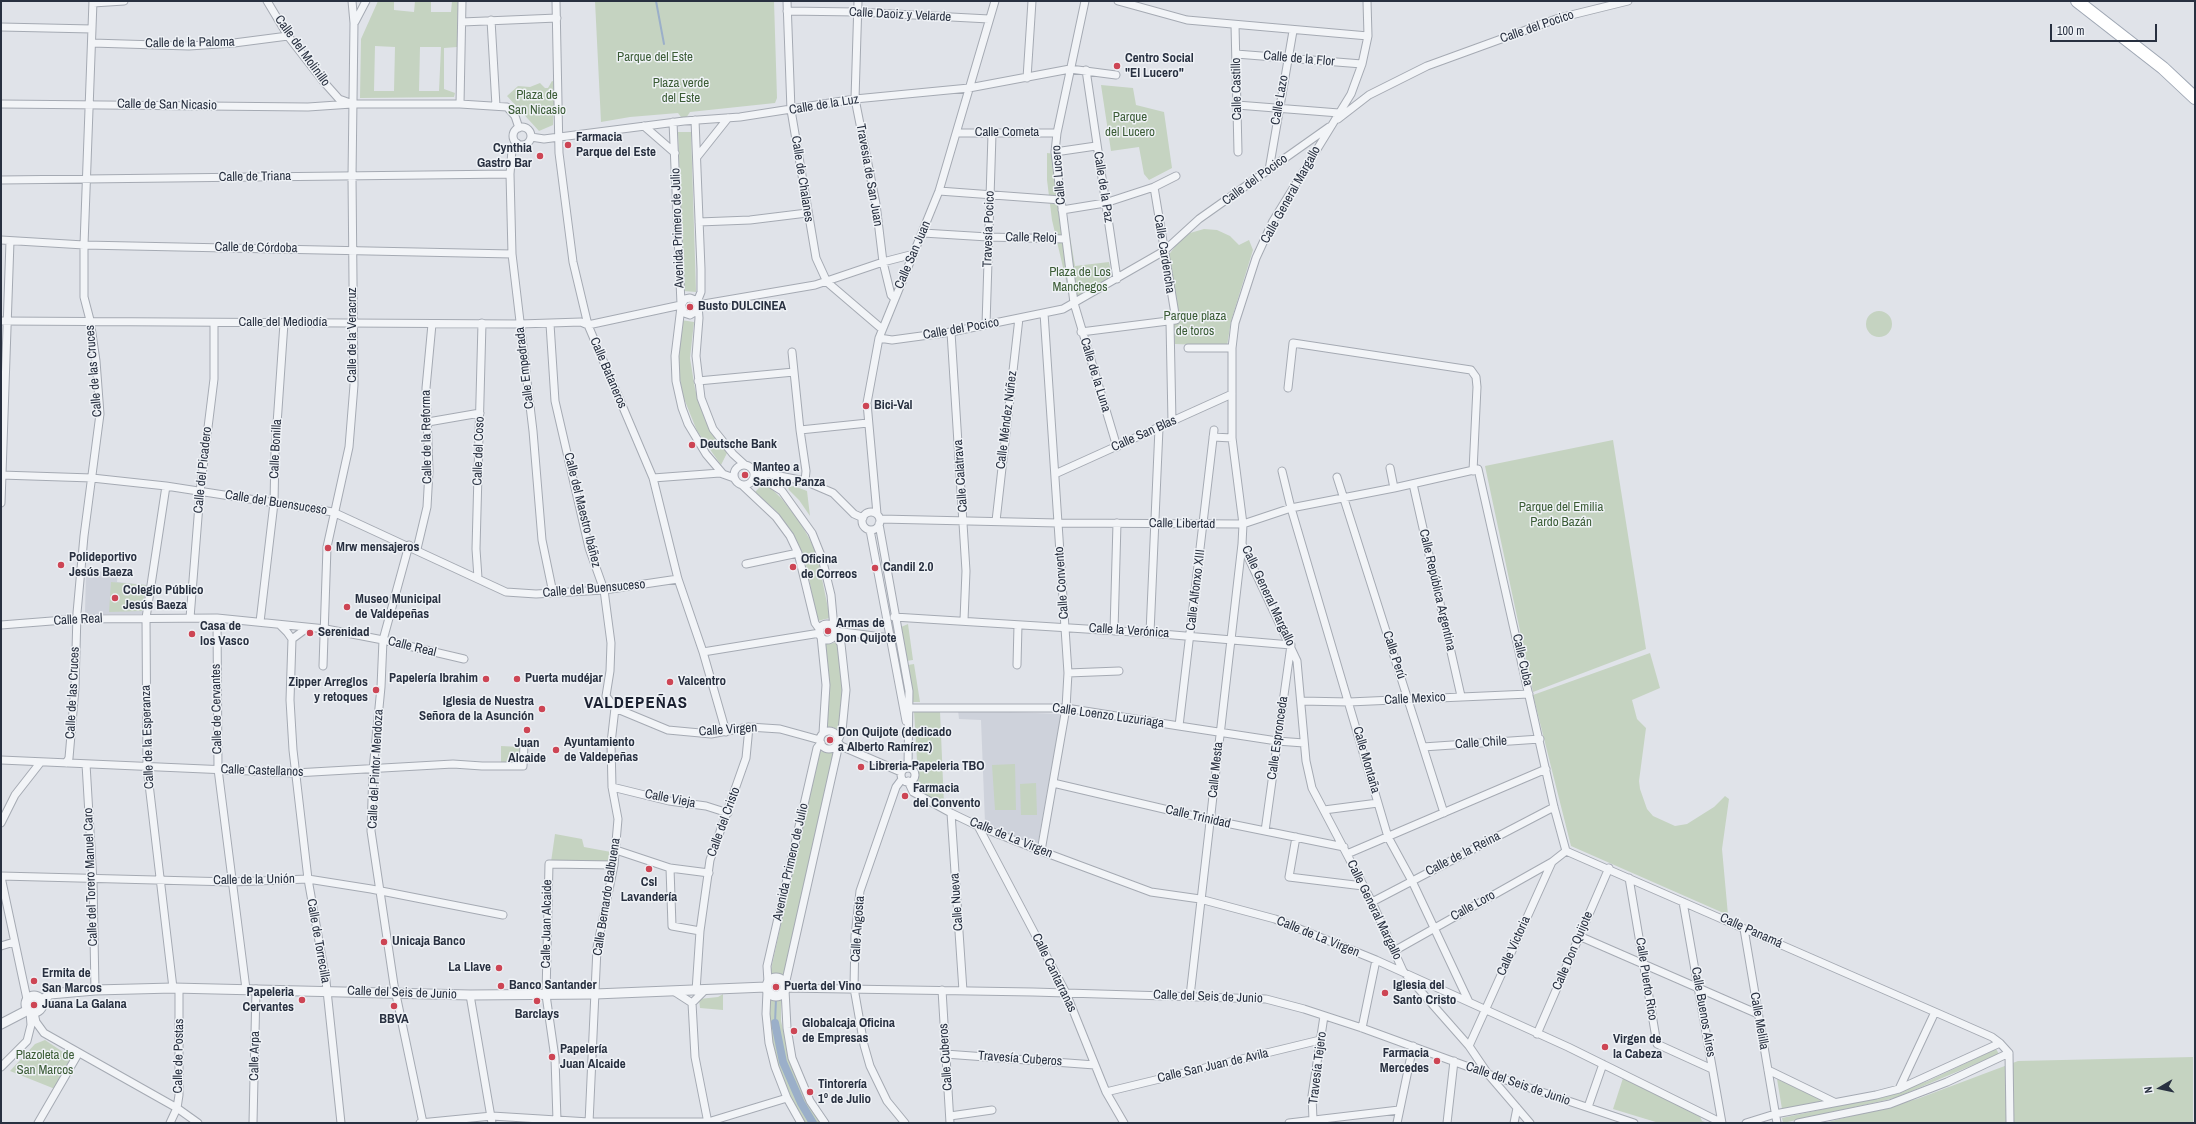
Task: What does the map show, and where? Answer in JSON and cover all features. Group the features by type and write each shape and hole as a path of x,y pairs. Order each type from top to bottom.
{"main road":[{"path":"2077,1 2163,68 2195,98"}],"street":[{"path":"93,2 124,1"},
{"name":"Calle del Molinillo","path":"267,1 288,36 339,99 352,104"},
{"name":"Calle de la Veracruz","path":"323,666 326,629 327,547 333,512 344,478 349,447 354,385 352,104 354,23 352,1"},
{"path":"354,23 366,1"},
{"path":"460,104 462,1"},
{"name":"Calle Bataneros","path":"556,1 558,137 573,262 588,324 653,478 678,579 703,652 726,732"},
{"name":"Calle de Chalanes","path":"787,1 790,110 816,258 827,282"},
{"name":"Travesía de San Juan","path":"858,1 855,99 876,204 883,262 891,295 894,298"},
{"name":"Calle San Juan","path":"893,637 894,617 879,519 867,403 879,338 894,298 940,191 995,1"},
{"path":"1027,78 1032,1"},
{"name":"Calle Lucero","path":"1074,303 1055,152 1057,133 1085,1"},
{"path":"1118,1 1186,20 1293,31 1368,36"},
{"name":"Calle General Margallo","path":"1367,1 1368,36 1362,64 1351,94 1273,221 1256,258 1235,324 1232,348 1232,438 1243,524 1242,544 1291,645 1296,661 1304,743 1312,788 1372,902 1404,972 1469,1046 1488,1074 1530,1123"},
{"name":"Calle del Pocico","path":"879,338 892,340 951,332 1063,309 1164,251 1199,220 1332,125 1369,95 1427,66 1559,18 1628,1"},
{"name":"Calle de las Cruces","path":"66,763 69,758 75,688 77,619 84,536 100,414 96,361 90,320 84,297 86,179 93,2"},
{"name":"Calle Daoiz y Velarde","path":"787,11 857,12 989,19"},
{"path":"462,22 557,18"},
{"path":"491,20 496,106"},
{"name":"Calle Castillo","path":"1235,25 1238,152"},
{"path":"1,27 92,29"},
{"name":"Calle Lazo","path":"1269,170 1293,31"},
{"name":"Calle de la Paloma","path":"92,43 189,46 234,43 288,36"},
{"name":"Calle de la Flor","path":"1236,54 1362,64"},
{"name":"Calle de la Luz","path":"531,138 544,139 673,122 728,118 790,110 855,99 969,88 1070,69 1116,75"},
{"name":"Calle de la Paz","path":"1086,70 1096,146 1117,279"},
{"name":"Calle de San Nicasio","path":"1,104 308,107 352,104"},
{"path":"352,104 460,104 507,107 511,110 519,128"},
{"path":"1237,105 1339,113"},
{"name":"Avenida Primero de Julio","path":"697,157 728,118"},
{"name":"Avenida Primero de Julio","path":"695,120 701,292 698,305 696,356 698,381 701,398 713,429 733,454 745,465"},
{"name":"Avenida Primero de Julio","path":"673,122 681,306 675,356 676,381 682,408 688,424 706,454 723,474 734,478"},
{"name":"Avenida Primero de Julio","path":"644,126 675,153"},
{"path":"519,128 528,129 531,138 526,145 517,144 513,135 519,128"},
{"name":"Calle Cometa","path":"957,132 992,134 1057,133"},
{"name":"Travesía Pocico","path":"986,325 992,134"},
{"name":"Calle Empedrada","path":"517,144 512,150 510,174 512,254 533,431 542,540 554,593"},
{"path":"1055,152 1096,146"},
{"name":"Calle de Triana","path":"1,180 510,174"},
{"path":"1062,210 1105,203 1154,187 1176,176"},
{"name":"Calle Cardencha","path":"1154,187 1173,321 1172,422"},
{"path":"940,191 990,196 1061,200"},
{"path":"699,222 750,220 807,213"},
{"name":"Calle Reloj","path":"923,233 988,237 1066,239"},
{"name":"Calle de Córdoba","path":"1,240 84,245 352,249 512,254"},
{"path":"1,503 4,321 10,240"},
{"path":"698,305 827,282 883,262 914,254"},
{"path":"827,282 882,329"},
{"path":"687,298 693,298 698,305 695,312 690,315 684,313 681,306 687,298"},
{"name":"Calle de la Luna","path":"1074,303 1081,332 1117,447"},
{"name":"Calle del Mediodía","path":"4,321 90,320 432,324 550,324 581,322 588,324 681,306"},
{"name":"Calle Convento","path":"1041,851 1066,708 1068,673 1044,313"},
{"name":"Calle Méndez Núñez","path":"996,521 1019,318"},
{"path":"1081,332 1173,321"},
{"name":"Calle del Picadero","path":"190,618 200,492 214,379 214,322"},
{"name":"Calle Bonilla","path":"260,622 274,503 275,453 284,323"},
{"name":"Calle del Coso","path":"478,578 476,549 482,323"},
{"name":"Calle de la Reforma","path":"417,549 427,507 428,422 426,388 432,324"},
{"name":"Calle del Maestro Ibáñez","path":"550,324 555,401 589,548 604,590 611,643 610,671 606,696 615,708"},
{"name":"Calle Calatrava","path":"951,332 964,520 966,571 964,620"},
{"name":"Calle Cuba","path":"1288,388 1293,343 1471,370 1476,376 1475,470 1540,739 1554,807 1566,851"},
{"path":"1188,348 1232,348"},
{"path":"792,352 806,472 805,481"},
{"path":"698,381 794,372"},
{"name":"Calle San Blas","path":"1055,474 1232,394"},
{"path":"428,422 480,414"},
{"path":"800,430 868,423"},
{"path":"1150,633 1159,428"},
{"name":"Calle Alfonxo XIII","path":"1179,726 1204,525 1213,434 1232,438"},
{"path":"754,473 751,483 742,486 737,483 734,478 736,469 745,465 754,473 805,481 833,493 854,514 863,518"},
{"path":"1390,468 1394,488"},
{"name":"Calle Libertad","path":"879,519 1058,523 1204,525 1243,524 1291,508 1394,488 1475,470"},
{"name":"Calle Montaña","path":"1282,471 1291,508 1388,837 1412,881 1469,1002"},
{"name":"Avenida Primero de Julio","path":"754,473 782,491 812,532 822,558 831,595 835,631 841,644 846,690 842,731 838,742 837,754 785,988 786,1028 792,1058 810,1101 825,1123"},
{"path":"653,478 723,474"},
{"name":"Calle del Buensuceso","path":"1,475 92,478 166,486 333,512 409,545 506,592 554,593 604,590 678,579"},
{"name":"Calle Perú","path":"1337,477 1444,813"},
{"path":"782,491 786,478"},
{"name":"Calle República Argentina","path":"1413,484 1461,696"},
{"name":"Calle de la Esperanza","path":"166,486 146,618 147,767 160,880 176,988"},
{"name":"Avenida Primero de Julio","path":"742,486 776,517 790,536 798,553 815,623 820,633 826,685 821,739 817,748 767,966 766,1014 769,1043 775,1066 787,1098 801,1123"},
{"path":"863,518 869,513 879,519 875,529 870,530"},
{"path":"863,518 863,524 870,530 893,637 910,739"},
{"path":"1114,631 1117,523"},
{"name":"Calle Mesta","path":"1190,996 1242,544"},
{"name":"Calle del Pintor Mendoza","path":"409,545 383,640 381,687 373,770 371,831 396,994 422,1123"},
{"path":"746,564 798,553"},
{"name":"Calle la Verónica","path":"894,617 1065,627 1291,645"},
{"name":"Calle Real","path":"1,625 77,619 217,618 326,629 383,640 464,659"},
{"name":"Calle de Cervantes","path":"217,618 218,769 246,989"},
{"path":"820,633 825,624 830,624 835,631 893,637"},
{"path":"280,625 292,640 308,628"},
{"path":"1016,665 1018,625"},
{"path":"703,652 820,633 828,639 835,631"},
{"path":"893,637 909,691 910,739 908,768 904,777 914,776 912,770 908,768"},
{"name":"Calle de Torrecilla","path":"292,640 290,723 295,773 308,879 327,991 341,1123"},
{"name":"Calle Espronceda","path":"1265,831 1291,645"},
{"path":"1068,673 1119,671"},
{"name":"Calle Mexico","path":"1301,701 1349,702 1529,694"},
{"name":"Calle Virgen","path":"615,708 668,730 711,734 749,726 780,729 821,739"},
{"name":"Calle Bernardo Balbuena","path":"589,1123 597,948 614,865 618,819 612,787 611,743 615,708"},
{"name":"Calle Loenzo Luzuriaga","path":"910,708 1066,708 1277,741 1304,743"},
{"name":"Calle del Cristo","path":"700,991 700,931 710,860 728,813 746,758 749,726"},
{"path":"828,730 834,732 838,742 828,749 821,739 828,730"},
{"name":"Calle Chile","path":"1423,747 1540,739"},
{"name":"Calle de La Virgen","path":"838,742 841,746 904,777 913,792 978,826 1151,892 1200,899 1275,919 1376,960 1486,1009 1604,1064 1722,1123"},
{"name":"Calle Castellanos","path":"1,760 40,763 295,773 373,770 453,764 523,766 524,745"},
{"path":"1,823 15,795 40,763"},
{"name":"Calle del Torero Manuel Caro","path":"86,764 93,877 95,990"},
{"path":"1347,854 1546,769"},
{"name":"Calle Angosta","path":"904,777 896,787 860,891 857,910 854,988 864,1045 870,1066 887,1101 905,1123"},
{"name":"Calle Trinidad","path":"1053,783 1211,820 1344,847"},
{"name":"Calle Vieja","path":"612,787 669,801 706,806 728,813"},
{"path":"1324,810 1378,803"},
{"name":"Calle de la Reina","path":"1372,902 1554,807"},
{"name":"Calle Nueva","path":"951,813 963,991"},
{"name":"Calle Cantarranas","path":"978,826 1066,994 1106,1092 1124,1123"},
{"path":"1296,837 1290,877 1363,886"},
{"path":"616,850 670,868 709,873"},
{"name":"Calle Victoria","path":"1469,1046 1552,862 1566,851"},
{"name":"Calle Panamá","path":"1566,851 1608,868 1992,1037 2009,1053"},
{"name":"Calle Loro","path":"1394,951 1552,862"},
{"name":"Calle Juan Alcaide","path":"556,1121 555,1058 546,995 549,864 614,865"},
{"path":"670,868 672,926 700,931"},
{"name":"Calle Don Quijote","path":"1537,1034 1608,868"},
{"path":"1,876 27,999 25,1003 44,1033 78,1054 177,1108 198,1123"},
{"name":"Calle de la Unión","path":"1,876 93,877 232,882 308,879 380,891 503,915"},
{"name":"Calle Puerto Rico","path":"1629,878 1657,1044 1712,1069"},
{"name":"Calle Buenos Aires","path":"1683,902 1722,1123"},
{"name":"Calle Melilla","path":"1744,928 1777,1123"},
{"path":"1579,936 1758,1014"},
{"path":"1,946 14,942"},
{"path":"1362,1028 1376,960"},
{"path":"776,978 782,980 785,988 778,996 771,995 767,986 776,978"},
{"name":"Calle del Seis de Junio","path":"41,1001 50,994 95,990 176,988 396,994 546,995 700,991 767,986"},
{"name":"Calle de Postas","path":"170,1123 177,1108 180,1061 176,988"},
{"name":"Calle del Seis de Junio","path":"785,988 942,990 1266,999 1362,1028 1488,1074 1623,1121 1634,1123"},
{"name":"Calle Arpa","path":"253,1123 256,989"},
{"name":"Calle Cuberos","path":"942,990 950,1120"},
{"path":"700,991 692,1003 696,1058 708,1123"},
{"path":"675,992 692,1003"},
{"path":"470,995 492,1120"},
{"path":"1,1024 41,1008 41,1001 36,997 27,999"},
{"path":"1,1067 27,1041 31,1025 31,1012"},
{"path":"1899,1088 1936,1012"},
{"name":"Travesía Tejero","path":"1313,1120 1312,1096 1324,1016"},
{"name":"Calle San Juan de Avila","path":"1106,1092 1320,1040"},
{"path":"1746,1123 1775,1114 1876,1095 1899,1088 2000,1043"},
{"path":"1397,1123 1413,1046"},
{"path":"1798,1123 1822,1121 1890,1104 1947,1082 2009,1053 2010,1123"},
{"path":"38,1123 78,1054"},
{"name":"Travesía Cuberos","path":"945,1054 1095,1065"},
{"path":"1447,1123 1454,1061"},
{"path":"1588,1108 1604,1064"},
{"path":"1768,1070 1835,1102"},
{"path":"422,1123 492,1120 589,1123 708,1123 787,1098"},
{"path":"1514,1123 1517,1108"},
{"path":"950,1120 992,1110"},
{"path":"1289,1123 1400,1110"}],"shaded area":[{"name":"Colegio Público Jesús Baeza","path":"86,571 118,572 117,582 146,585 142,614 85,614"},
{"path":"958,710 1061,714 1038,843 1033,844 985,823 981,720 959,719"}],"green space":[{"path":"378,1 394,1 394,10 414,12 415,1 431,1 431,12 451,12 452,1 458,1 457,47 444,48 444,89 455,93 454,97 360,98 361,39","holes":["375,46 395,47 394,91 374,91","420,47 441,47 439,91 419,91"]},
{"name":"Parque del Este","path":"595,1 774,1 777,98 775,103 690,112 684,121 678,113 630,117 601,122"},
{"name":"Plaza de San Nicasio","path":"552,81 555,82 553,125 539,131 507,96 518,86 530,87 540,83 545,88 548,88"},
{"name":"Parque del Lucero","path":"1101,85 1133,88 1136,105 1164,112 1172,168 1149,180 1144,174 1139,147 1111,151"},
{"path":"678,132 691,132 696,292 684,291"},
{"name":"Plaza de Los Manchegos","path":"1047,153 1056,154 1075,266 1109,262 1112,277 1071,302 1052,220 1047,180"},
{"name":"Parque plaza de toros","path":"1204,229 1217,230 1230,236 1239,245 1249,240 1253,250 1231,321 1227,346 1175,344 1174,325 1176,316 1165,260 1179,241 1190,233"},
{"path":"1879,311 1888,315 1892,324 1888,333 1879,337 1870,333 1866,324 1870,315"},
{"path":"681,320 694,322 690,358 695,389 705,420 727,453 721,465 697,431 683,396 680,379 679,358"},
{"name":"Parque del Emilia Pardo Bazán","path":"1613,440 1646,649 1533,692 1485,466"},
{"path":"765,482 782,499 800,522 814,547 830,618 817,621 808,573 802,552 790,529 777,512 755,492"},
{"path":"794,486 807,491 810,516 799,500 789,490 788,487"},
{"path":"111,582 146,585 142,611 109,612"},
{"path":"908,624 913,660 906,661 900,631 901,627"},
{"path":"838,643 842,688 839,731 833,727 825,728 825,644"},
{"path":"1650,653 1660,688 1632,700 1637,719 1646,728 1639,781 1640,789 1647,809 1653,816 1675,826 1687,824 1714,807 1725,796 1729,799 1722,849 1728,915 1571,846 1533,695"},
{"path":"914,664 920,702 913,702 908,665"},
{"path":"914,711 940,711 944,805 919,793"},
{"path":"501,746 521,747 521,763 501,763"},
{"path":"819,751 834,753 784,976 770,974"},
{"path":"1015,764 1016,810 995,810 992,765"},
{"path":"1036,783 1037,815 1021,815 1020,784"},
{"path":"555,834 582,839 584,847 611,852 610,859 608,862 551,862"},
{"path":"723,994 723,1010 700,1008 699,999 718,997"},
{"path":"770,997 781,997 781,1021 790,1060 807,1102 820,1123 804,1123 784,1082 770,1029"},
{"name":"Plazoleta de San Marcos","path":"45,1040 69,1056 70,1062 55,1089 10,1071 35,1044"},
{"path":"1996,1049 1999,1054 1895,1098 1783,1123 1782,1118 1889,1095 1928,1081"},
{"path":"2193,1057 2193,1123 1824,1123 1917,1099 2018,1061"},
{"path":"1624,1075 1699,1114 1702,1121 1708,1123 1659,1123 1613,1109"},
{"path":"1777,1079 1824,1101 1782,1109"}],"waterway":[{"path":"656,1 664,44"},
{"path":"775,1023 776,999"},
{"path":"775,1023 783,1062 801,1103 813,1123"}],"place":[{"name":"Centro Social \"El Lucero\"","path":"1117,66"},
{"name":"Farmacia Parque del Este","path":"568,145"},
{"name":"Cynthia Gastro Bar","path":"540,156"},
{"name":"Busto DULCINEA","path":"690,307"},
{"name":"Bici-Val","path":"866,406"},
{"name":"Deutsche Bank","path":"692,445"},
{"name":"Manteo a Sancho Panza","path":"745,475"},
{"name":"Mrw mensajeros","path":"328,548"},
{"name":"Polideportivo Jesús Baeza","path":"61,565"},
{"name":"Oficina de Correos","path":"793,567"},
{"name":"Candil 2.0","path":"875,568"},
{"name":"Colegio Público Jesús Baeza","path":"115,598"},
{"name":"Museo Municipal de Valdepeñas","path":"347,607"},
{"name":"Armas de Don Quijote","path":"828,631"},
{"name":"Serenidad","path":"310,633"},
{"name":"Casa de los Vasco","path":"192,634"},
{"name":"Papelería Ibrahim","path":"486,679"},
{"name":"Puerta mudéjar","path":"517,679"},
{"name":"Valcentro","path":"670,682"},
{"name":"Zipper Arreglos y retoques","path":"376,690"},
{"name":"Iglesia de Nuestra Señora de la Asunción","path":"542,709"},
{"name":"Juan Alcaide","path":"527,730"},
{"name":"Don Quijote (dedicado a Alberto Ramírez)","path":"830,740"},
{"name":"Ayuntamiento de Valdepeñas","path":"556,750"},
{"name":"Libreria-Papeleria TBO","path":"861,767"},
{"name":"Farmacia del Convento","path":"905,796"},
{"name":"Csl Lavandería","path":"649,869"},
{"name":"Unicaja Banco","path":"384,942"},
{"name":"La Llave","path":"499,968"},
{"name":"Ermita de San Marcos","path":"34,981"},
{"name":"Banco Santander","path":"501,986"},
{"name":"Puerta del Vino","path":"776,987"},
{"name":"Iglesia del Santo Cristo","path":"1385,993"},
{"name":"Papeleria Cervantes","path":"302,1000"},
{"name":"Barclays","path":"537,1001"},
{"name":"Juana La Galana","path":"34,1005"},
{"name":"BBVA","path":"394,1006"},
{"name":"Globalcaja Oficina de Empresas","path":"794,1031"},
{"name":"Virgen de la Cabeza","path":"1605,1047"},
{"name":"Papelería Juan Alcaide","path":"552,1057"},
{"name":"Farmacia Mercedes","path":"1437,1061"},
{"name":"Tintorería 1º de Julio","path":"810,1092"}],"district":[{"name":"VALDEPEÑAS","path":"636,703"}],"park label":[{"name":"Plaza verde del Este","path":"681,92"}]}
